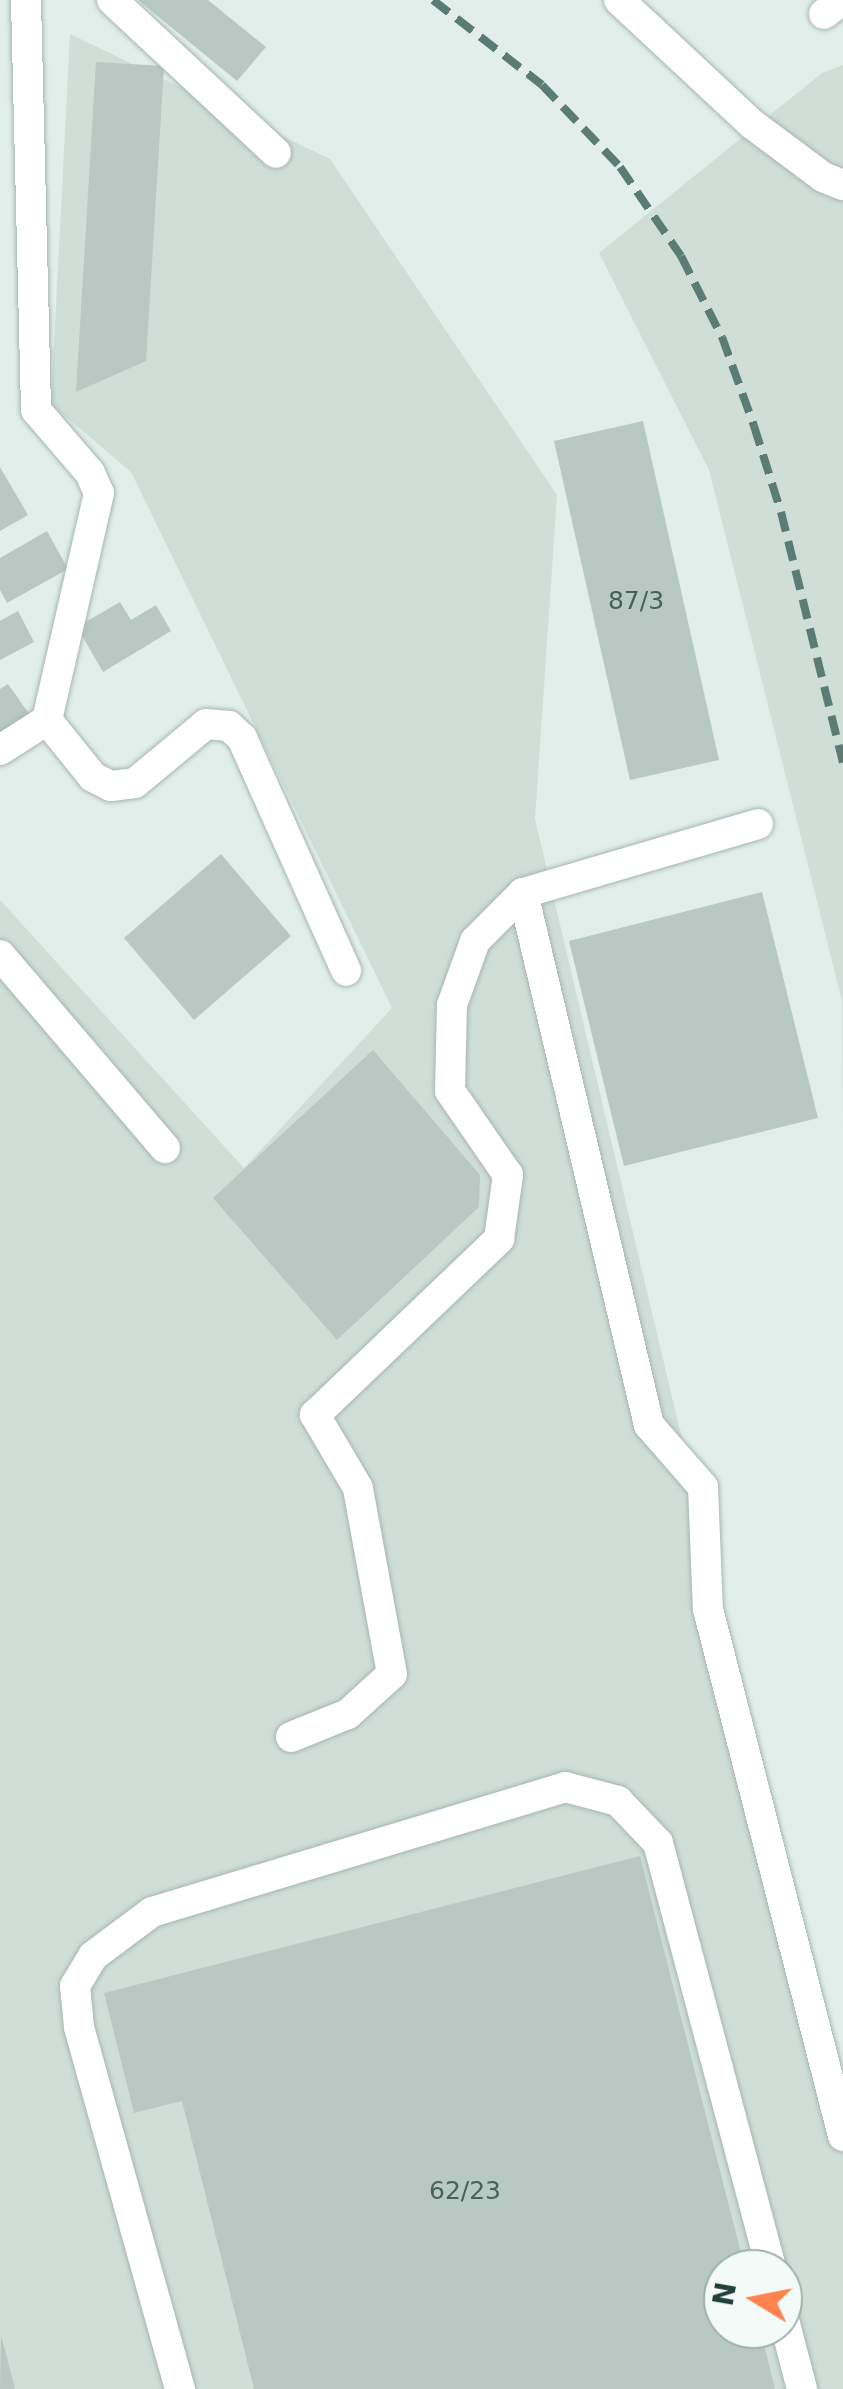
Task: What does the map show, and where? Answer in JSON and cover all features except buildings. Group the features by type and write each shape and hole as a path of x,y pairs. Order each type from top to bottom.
{"lane":[{"path":"0,750 47,720 98,492 90,473 36,410 26,0"},
{"path":"112,0 276,154"},
{"path":"619,0 752,124 823,178 843,186"},
{"path":"47,720 92,778 111,786 136,783 206,724 229,726 242,738 346,970"},
{"path":"291,1737 348,1714 392,1674 358,1488 316,1415 499,1239 508,1175 450,1092 452,1004 475,941 524,893 758,824"},
{"path":"524,893 649,1426 702,1487 708,1609 843,2136"},
{"path":"0,955 166,1148"},
{"path":"180,2389 79,2027 76,1986 93,1956 152,1912 565,1787 618,1801 658,1844 766,2249"},
{"path":"792,2349 802,2389"}],"shaded area":[{"path":"70,34 330,159 557,495 535,819 745,1705 843,2097 843,2389 0,2389 0,900 244,1168 392,1008 131,472 51,404"},
{"path":"843,65 843,1136 842,1001 709,470 599,253 822,73"}],"railway":[{"path":"433,0 542,85 620,167 681,256 722,337 754,426 781,512 843,762"}]}
